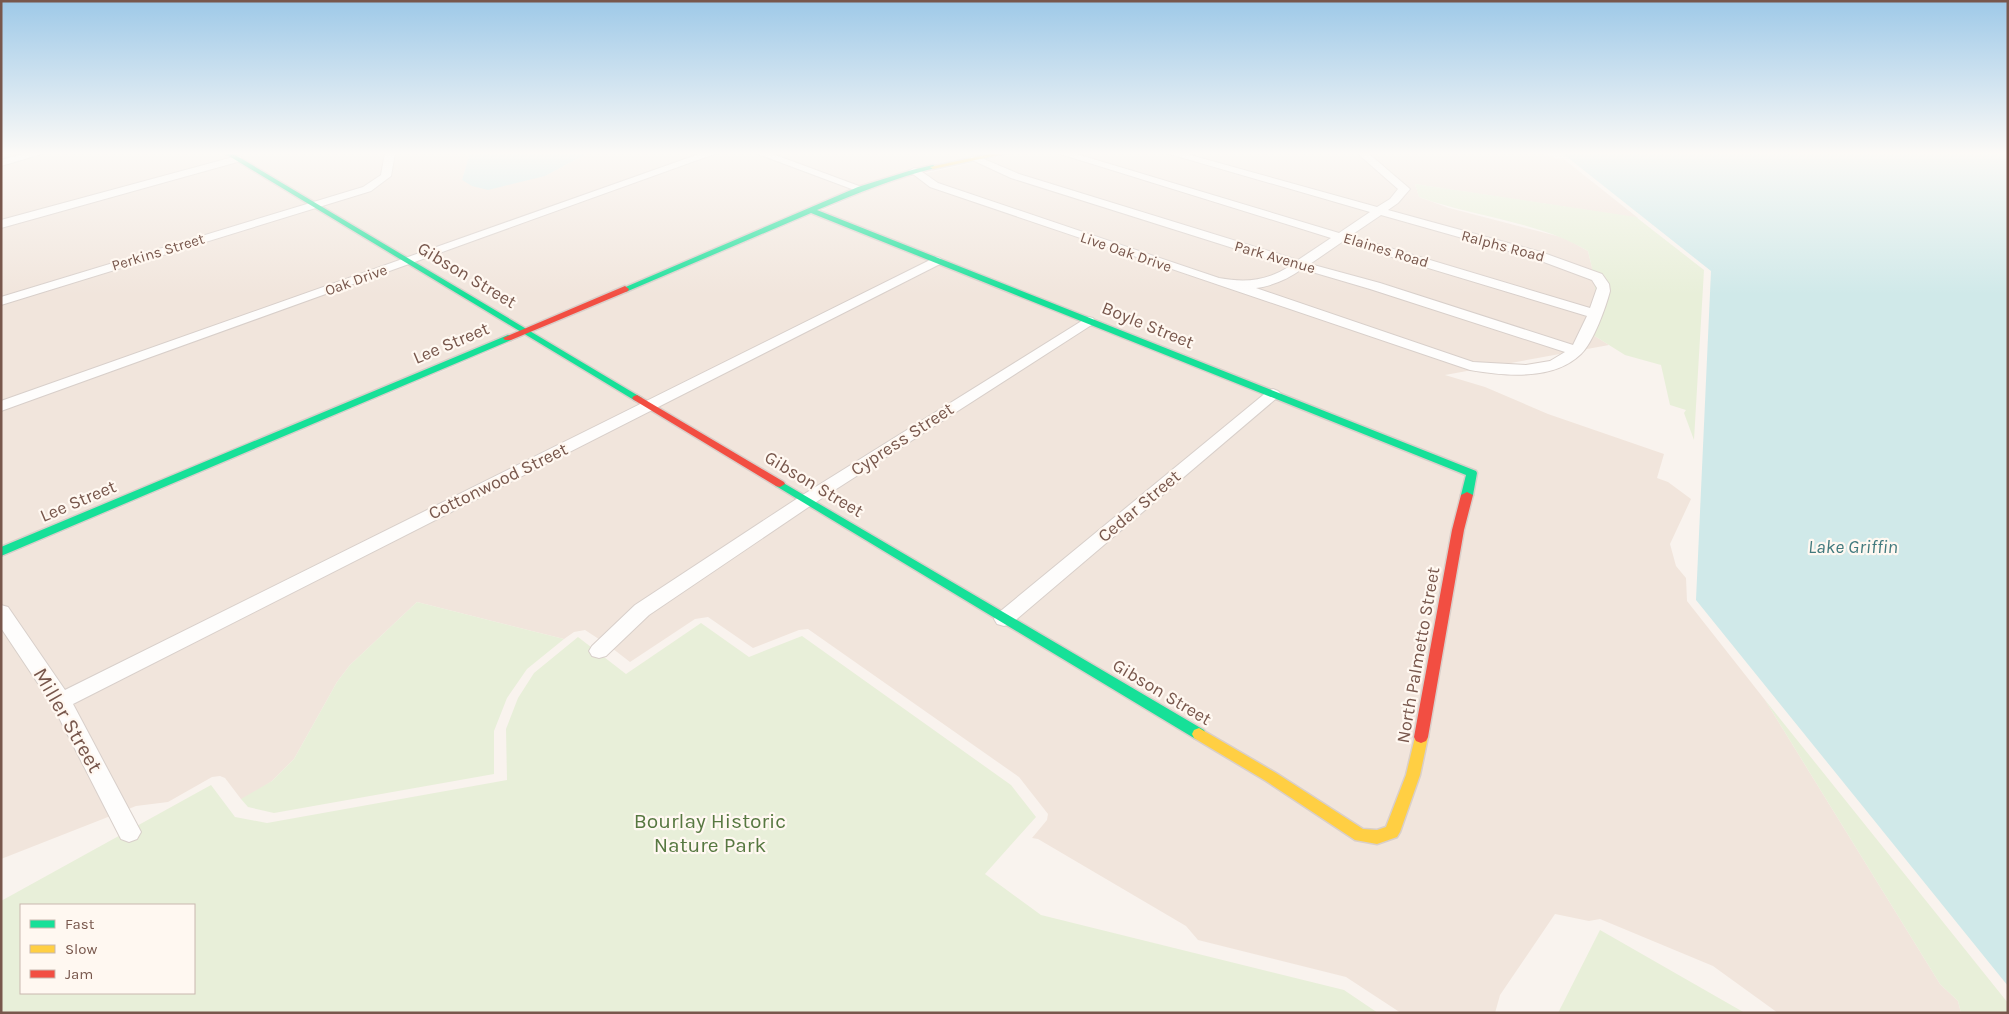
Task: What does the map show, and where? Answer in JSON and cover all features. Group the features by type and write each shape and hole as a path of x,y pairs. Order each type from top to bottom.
{"street":[{"path":"1,224 88,200"},
{"name":"Gibson Street","path":"307,200 526,330 1004,619 1271,776 1360,835 1373,838 1386,836"},
{"name":"Perkins Street","path":"1,301 330,200"},
{"name":"Oak Drive","path":"1,406 579,200"},
{"name":"Lee Street","path":"1,552 834,200"},
{"name":"Live Oak Drive","path":"978,200 1198,276 1235,285 1457,363 1484,368 1528,369 1544,366 1569,356 1576,351"},
{"name":"Park Avenue","path":"1093,200 1375,286 1576,351"},
{"name":"Elaines Road","path":"1220,200 1594,314"},
{"name":"Ralphs Road","path":"1339,200 1537,255 1597,276 1604,286 1594,314"},
{"path":"1235,285 1250,285 1276,280 1380,212 1392,200"},
{"name":"Boyle Street","path":"810,210 1472,473"},
{"name":"Cottonwood Street","path":"61,701 359,550 651,406 936,261"},
{"path":"1576,351 1585,338 1594,314"},
{"name":"Cypress Street","path":"599,651 642,610 807,500 1088,320"},
{"name":"Cedar Street","path":"1004,619 1273,394"},
{"name":"North Palmetto Street","path":"1386,836 1392,832 1413,775 1426,717 1458,530 1472,473"},
{"name":"Miller Street","path":"1,612 61,701 129,832"}],"shaded area":[{"path":"1,200 836,200 1,547"},
{"path":"845,200 1428,200 1449,208 1565,238 1588,251 1596,284 1596,316 1593,335 1609,345 1445,375 1485,387 1548,414 1664,454 1657,478 1668,482 1691,499 1670,544 1676,566 1686,578 1687,601 1765,700 1940,984 1958,1001 1961,1013 1778,1013 1713,966 1600,919 1589,921 1555,914 1500,995 1495,1013 1401,1013 1346,977 1198,940 1186,926 1038,839 1032,838 1047,820 1048,814 1019,777 808,629 799,630 753,648 708,617 695,619 630,662 585,630 574,632 564,639 417,602 350,665 337,682 294,759 272,781 245,799 241,799 225,778 220,776 212,777 168,802 136,806 1,859 1,558"},
{"path":"1522,200 1616,200 1638,218"}],"green space":[{"path":"1429,200 1524,200 1636,217 1704,270 1694,440 1684,413 1686,410 1670,405 1661,365 1625,355 1593,335 1595,293 1588,251 1568,241 1527,226"},
{"path":"417,602 564,639 527,669 507,698 494,731 494,774 274,813 248,807 241,799 272,781 294,759 337,682 350,665"},
{"name":"Bourlay Historic Nature Park","path":"701,623 749,657 802,636 1011,785 1036,817 985,874 1041,915 1344,990 1378,1013 1,1013 1,901 211,785 235,817 267,823 507,780 506,729 518,698 534,673 578,637 626,674"},
{"path":"1765,700 2008,1003 2008,1013 1961,1013 1958,1001 1940,984"},
{"path":"1600,930 1745,1013 1558,1013"}],"water":[{"name":"Lake Griffin","path":"1622,200 2008,200 2008,986 1696,600 1711,271"}],"traffic: fast":[{"path":"306,200 637,398"},
{"path":"625,289 834,200"},
{"path":"810,210 1472,473 1467,495"},
{"path":"1,552 508,338"},
{"path":"780,484 1199,734"}],"traffic: slow":[{"path":"1199,734 1271,777 1360,835 1377,837 1392,832 1413,775 1421,737"}],"traffic: jam":[{"path":"508,338 625,289"},
{"path":"637,398 780,484"},
{"path":"1421,737 1458,530 1467,495"}]}
